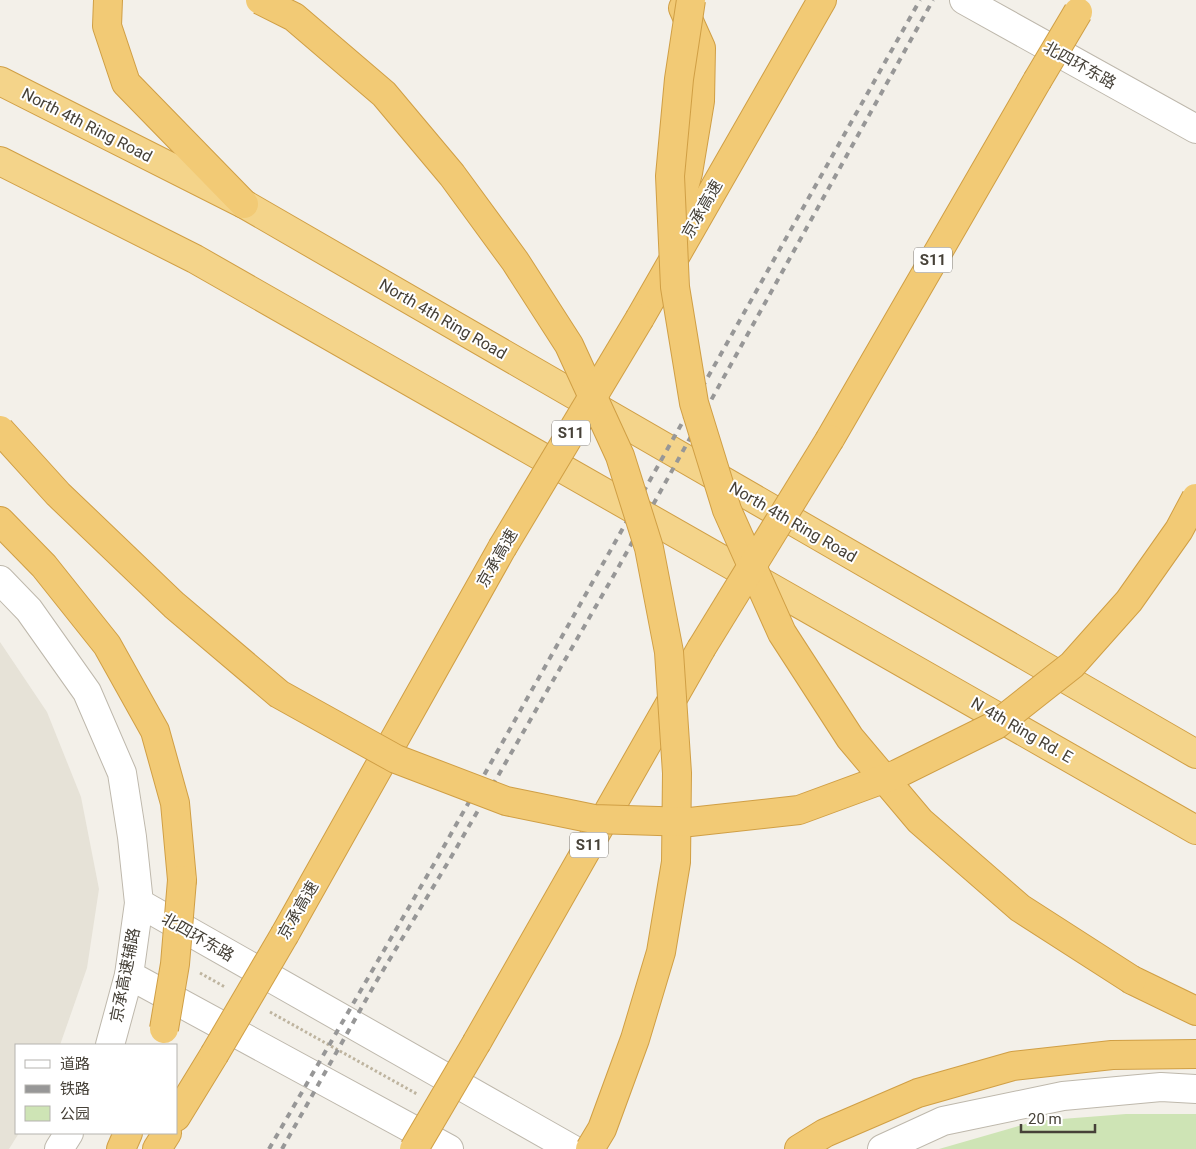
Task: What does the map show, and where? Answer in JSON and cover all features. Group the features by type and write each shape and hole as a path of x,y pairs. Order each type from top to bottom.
{"highway":[{"path":"108,0 107,26 126,83 244,204"},
{"path":"260,0 294,17 384,94 452,175 515,261 569,345 620,456 648,548 669,652 677,773 676,862 661,952 636,1039 602,1129 590,1149"},
{"path":"654,293 688,173 700,101 701,48 679,0"},
{"path":"691,0 678,79 670,176 675,286 694,403 727,510 778,624 850,738 920,821 1020,908 1132,980 1196,1011"},
{"name":"京承高速","path":"178,1114 285,934 502,548 640,318 822,0"},
{"name":"S11","path":"414,1149 701,649 830,439 1081,6"},
{"name":"North 4th Ring Road","path":"0,81 244,204 1196,754"},
{"path":"0,161 195,259 1196,830"},
{"path":"0,430 58,494 174,605 279,694 396,759 506,801 594,819 690,822 799,810 897,774 996,725 1072,665 1130,601 1179,530 1196,498"},
{"path":"0,521 44,566 107,645 155,731 174,803 182,880 175,964 161,1037"},
{"path":"799,1149 825,1133 918,1093 1013,1066 1112,1055 1196,1054"},
{"path":"120,1149 128,1134"},
{"path":"157,1149 166,1134"}],"street":[{"name":"北四环东路","path":"964,0 1196,129"},
{"path":"0,580 29,610 87,692 122,773 132,837 139,903"},
{"name":"北四环东路","path":"139,903 572,1149"},
{"name":"京承高速辅路","path":"110,1044 129,975 139,903"},
{"path":"129,975 449,1149"},
{"path":"882,1149 943,1122 1063,1096 1161,1087 1196,1090"},
{"path":"60,1149 68,1134"}],"shaded area":[{"path":"0,642 47,712 81,797 99,889 87,968 60,1044 15,1044 15,1134 18,1134 9,1149 0,1149"}],"green space":[{"path":"1126,1114 1196,1114 1196,1149 939,1149 1036,1121"}],"railway":[{"path":"269,1149 438,857 920,0"},
{"path":"282,1149 376,982 450,859 618,568 933,0"}]}
